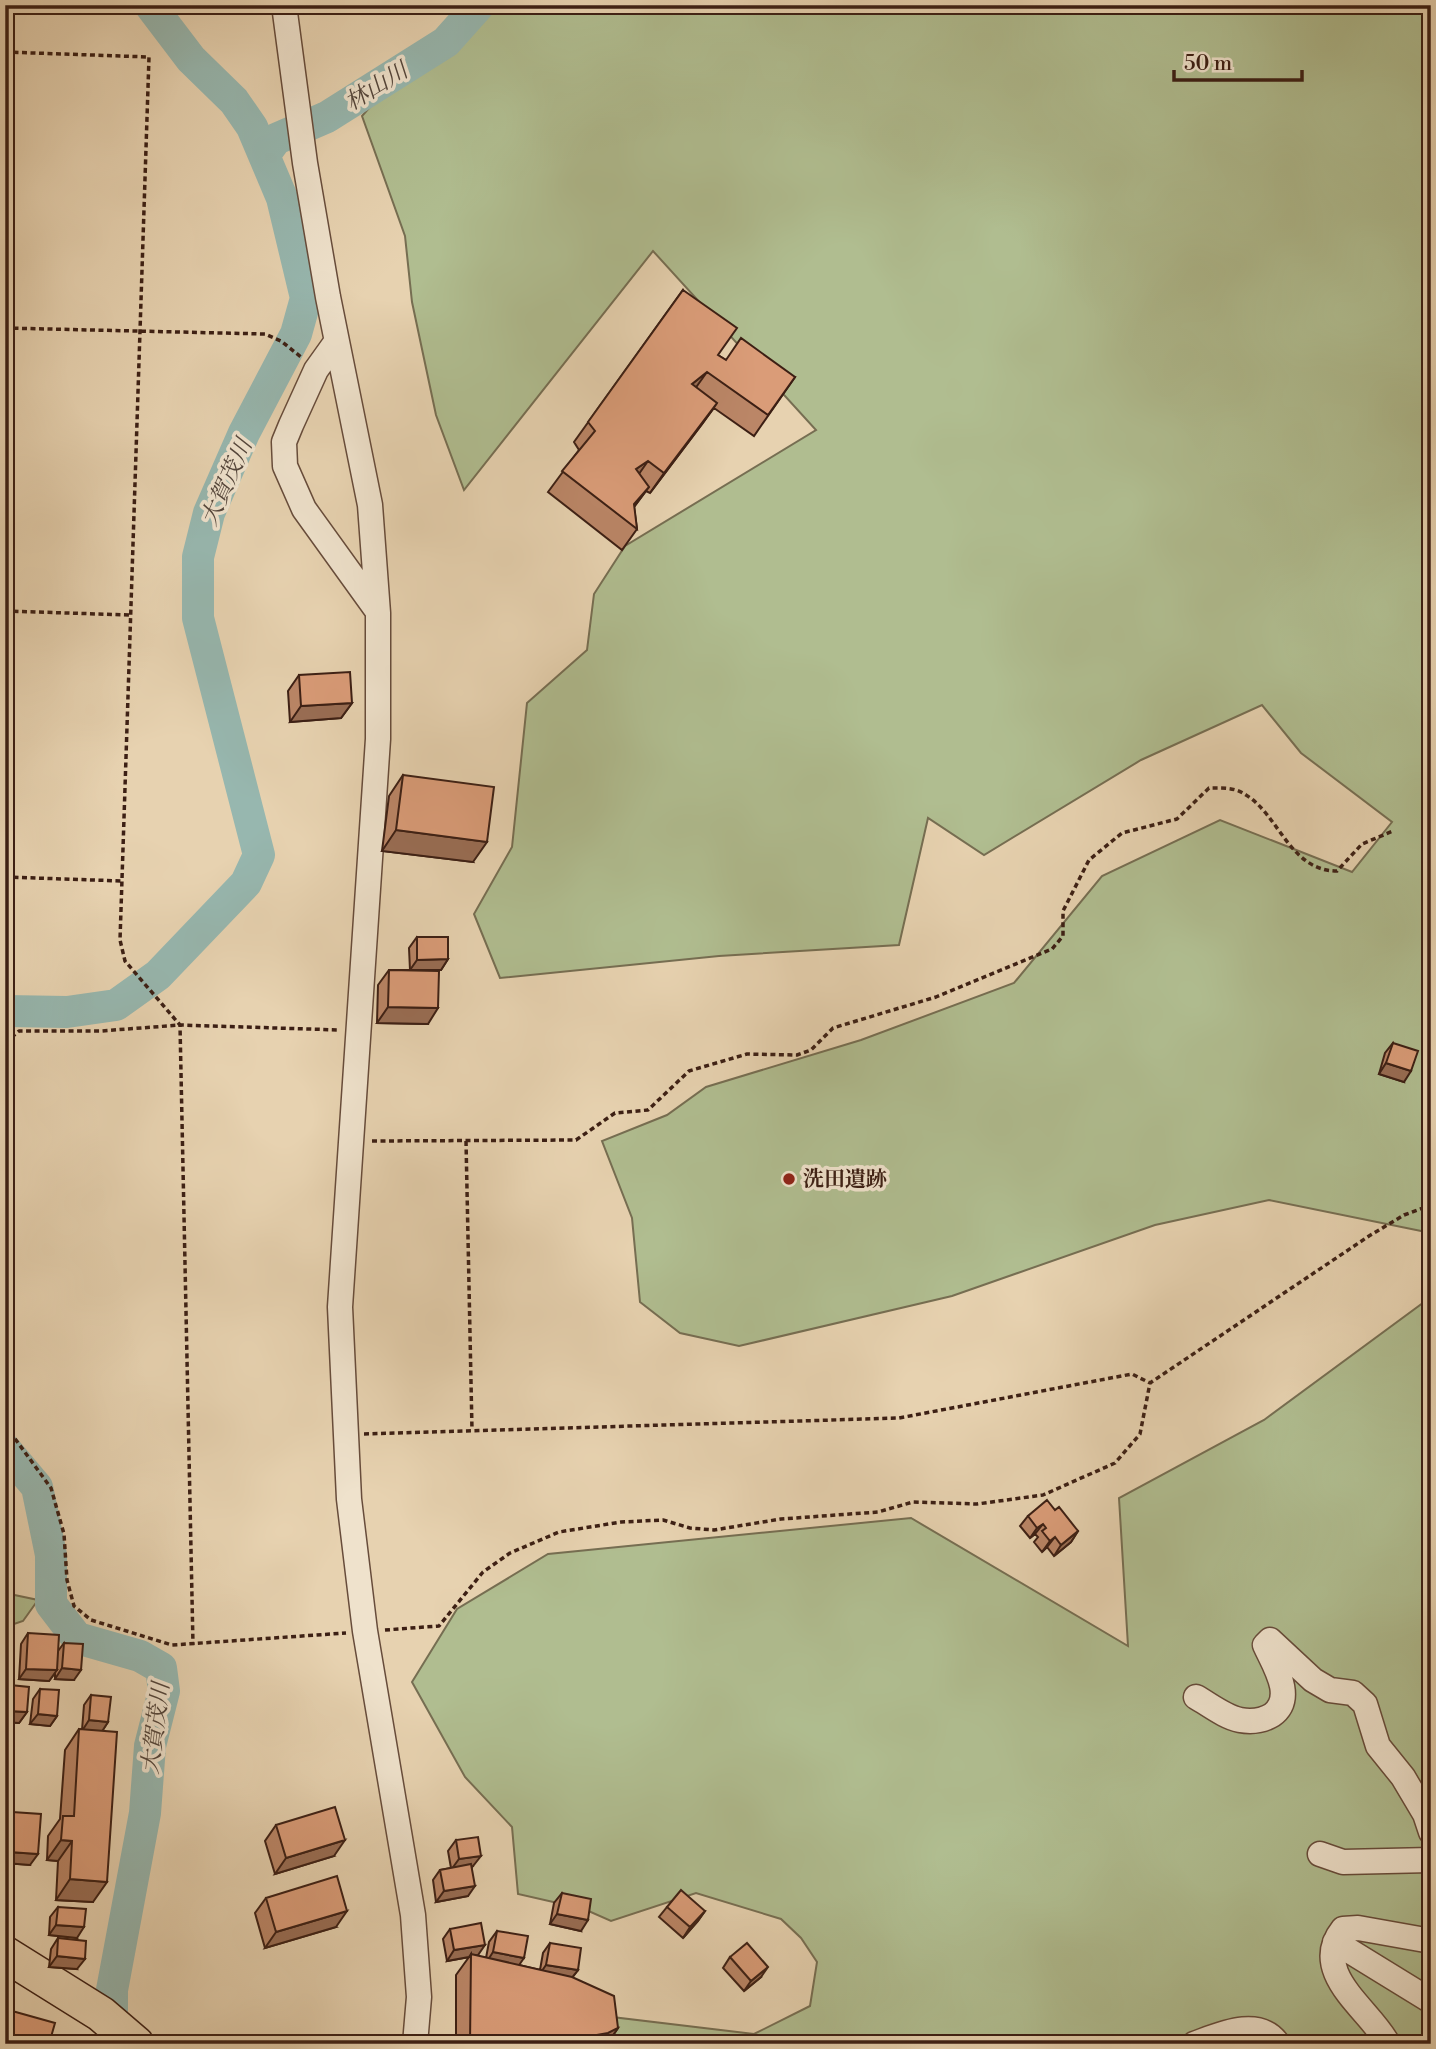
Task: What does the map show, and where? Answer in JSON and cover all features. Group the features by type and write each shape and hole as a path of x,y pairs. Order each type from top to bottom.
{"highway":[{"path":"5,1954 101,2014 134,2042"}],"street":[{"path":"284,5 305,163 336,342 370,505 378,613 378,739 356,1031 340,1307 345,1435 365,1631 413,1915 419,1997 415,2044"},
{"path":"336,342 316,370 284,442 285,466 304,509 369,596 378,613"},
{"path":"1196,1697 1238,1720 1255,1722 1269,1717 1279,1709 1283,1699 1281,1682 1265,1645 1270,1640 1313,1680 1330,1690 1353,1693 1366,1704 1378,1746 1403,1777 1425,1814 1431,1832"},
{"path":"1320,1854 1343,1862 1431,1860"},
{"path":"1388,2044 1348,1996 1340,1981 1333,1954 1335,1942 1343,1929 1358,1928 1431,1941"},
{"path":"1335,1942 1431,2001"},
{"path":"1194,2044 1232,2030 1261,2030 1278,2044"}],"path":[{"path":"5,52 149,57 120,940 125,961 180,1025 193,1645"},
{"path":"5,328 265,334 281,341 305,361"},
{"path":"5,611 130,615"},
{"path":"349,1141 576,1140 615,1112 648,1110 689,1072 747,1054 797,1055 811,1050 833,1028 936,997 1052,949 1063,936 1063,911 1089,860 1122,833 1177,819 1209,788 1229,788 1248,796 1301,859 1331,872 1337,872 1362,844 1393,831"},
{"path":"5,877 122,881"},
{"path":"5,1043 19,1031 101,1031 180,1025 356,1031"},
{"path":"466,1141 472,1430"},
{"path":"5,1425 51,1488 64,1534 67,1580 74,1606 91,1620 173,1645 439,1626 483,1572 510,1553 559,1532 621,1522 663,1520 690,1528 714,1530 781,1519 878,1512 913,1502 977,1504 1042,1495 1115,1463 1140,1434 1150,1383 1369,1236 1404,1215 1431,1205"},
{"path":"345,1435 899,1418 1132,1374 1150,1383"}],"green space":[{"path":"474,5 1431,5 1431,1233 1269,1200 1155,1225 952,1296 739,1346 680,1333 640,1302 632,1218 602,1141 667,1115 706,1087 861,1040 1014,983 1102,876 1220,820 1352,872 1392,822 1301,753 1262,705 1141,760 984,855 928,818 899,945 719,956 500,978 474,914 512,847 527,703 587,650 594,594 625,546 816,430 653,251 464,490 436,415 412,302 405,236 362,116 433,35"},
{"path":"1431,1297 1431,2044 602,2044 595,2015 754,2034 810,2006 817,1962 801,1938 781,1919 696,1893 611,1921 584,1909 518,1894 512,1827 465,1777 412,1682 457,1609 548,1554 911,1518 1128,1646 1119,1498 1264,1420"},
{"path":"5,1593 38,1600 23,1621 5,1627"}],"building":[{"path":"683,290 737,328 718,355 726,360 741,338 795,377 768,415 707,372 692,384 717,403 664,473 648,461 636,469 649,487 634,504 637,529 562,471 595,431 588,422"},
{"path":"350,672 352,703 301,706 299,675"},
{"path":"403,775 494,787 487,842 396,830"},
{"path":"417,937 448,937 448,959 417,960"},
{"path":"389,970 439,971 438,1008 388,1007"},
{"path":"1393,1043 1418,1051 1411,1071 1386,1063"},
{"path":"1047,1500 1055,1510 1059,1507 1078,1531 1061,1545 1055,1537 1050,1541 1042,1531 1046,1528 1043,1524 1037,1528 1028,1516"},
{"path":"28,1633 59,1635 57,1670 26,1669"},
{"path":"64,1643 83,1644 81,1670 62,1668"},
{"path":"10,1685 29,1687 27,1712 8,1711"},
{"path":"40,1689 59,1690 57,1716 38,1714"},
{"path":"91,1695 111,1697 108,1722 89,1720"},
{"path":"79,1729 117,1732 107,1882 70,1879 72,1841 61,1840 63,1816 74,1816"},
{"path":"335,1807 345,1840 286,1858 276,1825"},
{"path":"12,1812 41,1814 38,1854 9,1852"},
{"path":"478,1837 481,1856 459,1859 456,1840"},
{"path":"471,1864 475,1886 444,1891 440,1870"},
{"path":"337,1876 347,1911 276,1932 266,1898"},
{"path":"681,1890 705,1911 690,1927 667,1907"},
{"path":"562,1893 591,1899 588,1920 557,1914"},
{"path":"58,1907 86,1909 84,1927 56,1925"},
{"path":"481,1923 485,1945 454,1950 450,1929"},
{"path":"497,1931 528,1936 524,1958 493,1952"},
{"path":"58,1938 86,1941 85,1959 57,1956"},
{"path":"550,1943 581,1948 578,1970 546,1965"},
{"path":"747,1943 768,1967 751,1981 730,1957"},
{"path":"471,1954 572,1977 614,1996 618,2028 608,2033 546,2044 470,2044"},
{"path":"5,2009 55,2023 49,2044 5,2044"}],"waterway":[{"name":"大賀茂川","path":"5,1011 67,1012 116,1005 158,975 246,883 259,855 198,618 198,557 209,513 244,433 296,334 306,298 282,198 252,127 234,101 191,59 150,5"},
{"name":"林山川","path":"265,154 276,139 327,117 446,42 479,5"},
{"name":"大賀茂川","path":"5,1449 37,1487 51,1555 51,1604 77,1638 140,1656 161,1668 164,1691 150,1746 145,1813 112,1990 112,2043"}],"place":[{"name":"洗田遺跡","path":"789,1179"}]}
